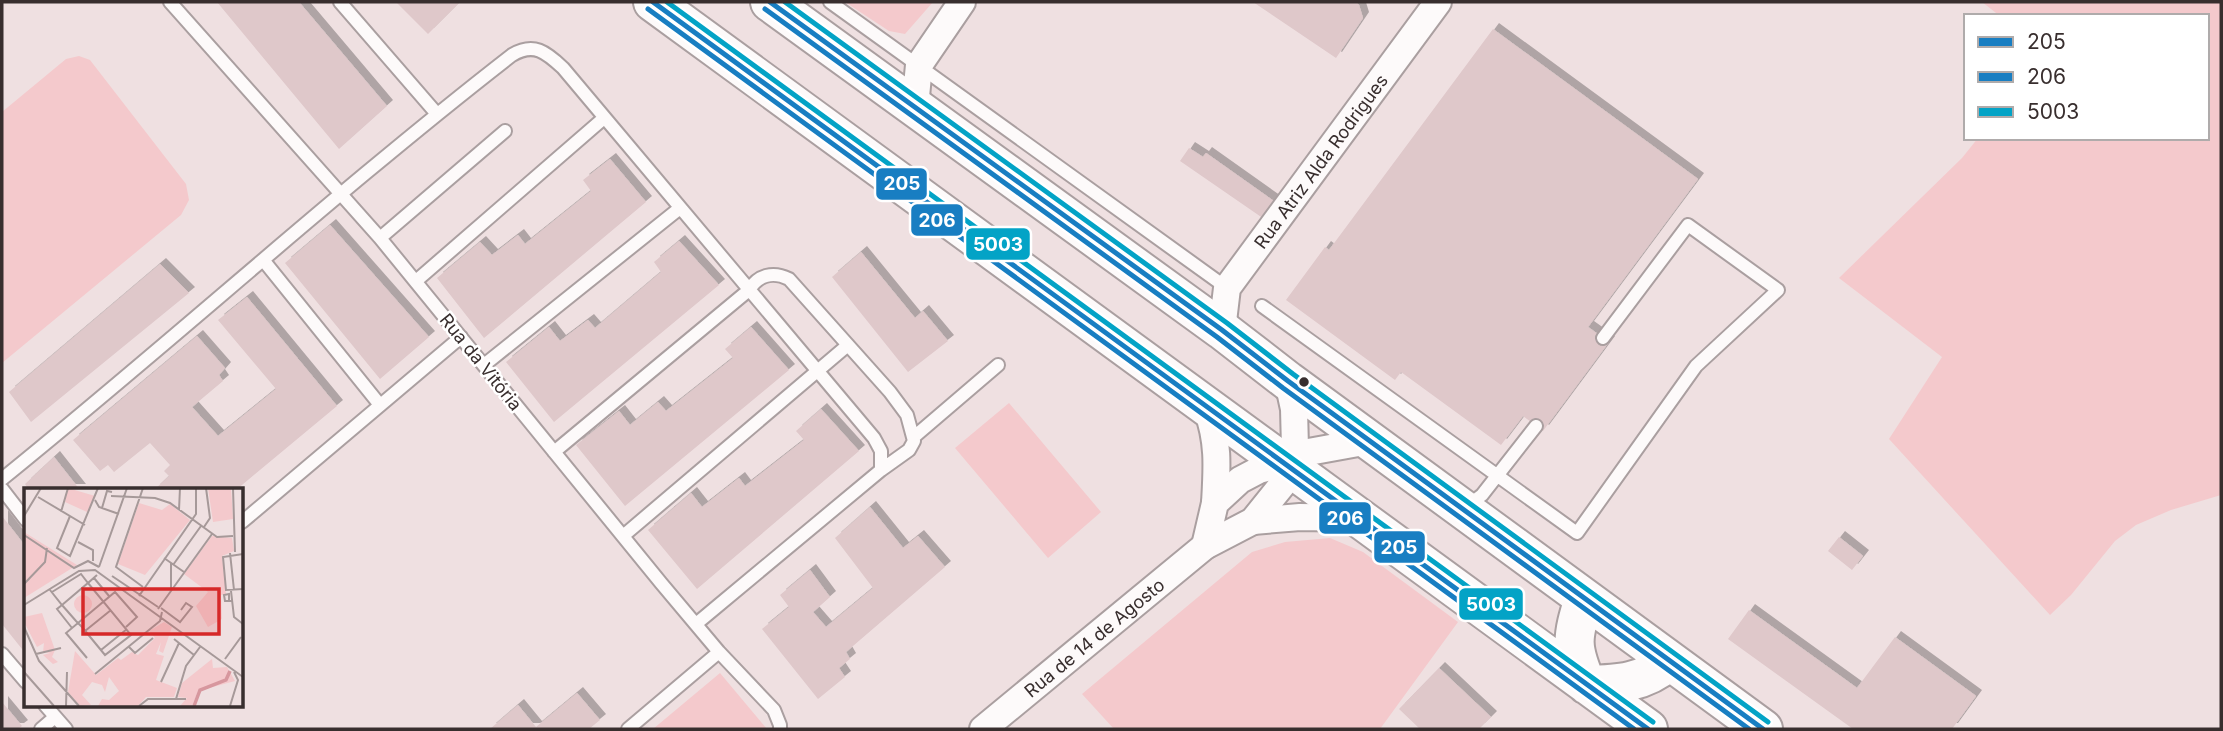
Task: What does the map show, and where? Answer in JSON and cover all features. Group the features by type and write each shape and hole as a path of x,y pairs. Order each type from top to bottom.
{"main road":[{"path":"653,2 1648,729"},
{"path":"789,9 915,107 1222,330 1668,662 1763,729"},
{"path":"1584,598 1574,631 1575,658 1587,685"},
{"path":"1587,685 1618,684 1654,674 1668,662"}],"street":[{"path":"915,107 919,65 962,2"},
{"name":"Rua Atriz Alda Rodrigues","path":"1222,330 1227,288 1434,4"},
{"name":"Rua de 14 de Agosto","path":"1253,521 1282,485 1286,463 1295,448 1294,408 1288,381"},
{"path":"1205,546 1215,503 1217,456 1215,431 1207,408"},
{"path":"1215,503 1240,480 1259,470 1286,463 1315,449 1369,441"},
{"name":"Rua de 14 de Agosto","path":"983,729 1205,546 1253,521 1300,517 1357,518"}],"lane":[{"name":"Rua da Vitória","path":"170,2 380,238 719,652 774,710 780,729"},
{"path":"340,2 437,114"},
{"path":"830,2 1227,288"},
{"path":"2,480 437,114 522,49 535,49 549,54 563,68 878,444 882,455 881,470"},
{"path":"416,282 604,118"},
{"path":"380,238 505,131"},
{"path":"484,365 680,208"},
{"path":"1262,306 1577,533 1696,366 1778,290 1688,225 1603,338"},
{"path":"264,261 380,405"},
{"path":"554,452 749,290 757,280 776,274 789,279 890,392 907,415 915,436"},
{"path":"243,521 461,337"},
{"path":"623,536 848,345"},
{"path":"696,624 881,470 909,450 915,436 998,365"},
{"path":"1462,508 1482,495 1536,426"},
{"path":"2,489 24,517"},
{"path":"628,729 719,652"},
{"path":"2,654 24,680"},
{"path":"46,706 66,729"},
{"path":"41,729 55,717"}],"shaded area":[{"path":"845,2 933,2 905,34 889,31"},
{"path":"1982,2 2221,2 2221,495 2171,510 2136,525 2115,541 2071,595 2050,615 1889,439 1942,357 1839,278 1962,158 1976,140 2209,140 2209,14 1997,14"},
{"path":"79,56 90,60 186,184 189,200 181,215 2,363 2,112 66,59"},
{"path":"1009,403 1101,512 1048,558 955,448"},
{"path":"1330,538 1363,552 1458,622 1380,729 1114,729 1082,694 1252,552 1285,542"},
{"path":"720,673 767,729 653,729"}],"building":[{"path":"217,2 299,2 387,106 339,149"},
{"path":"396,2 460,2 428,34"},
{"path":"1253,2 1356,2 1363,18 1336,58"},
{"path":"1493,29 1698,179 1588,327 1609,342 1543,431 1523,416 1501,445 1401,372 1395,380 1286,300 1325,247 1329,250"},
{"path":"1189,148 1203,157 1206,153 1278,204 1267,221 1180,161"},
{"path":"610,159 646,202 484,338 437,278 480,242 492,255 518,235 525,244 591,191 583,180"},
{"path":"330,225 429,337 380,379 285,263"},
{"path":"679,241 719,285 554,422 506,362 549,327 560,341 588,320 595,328 661,272 654,262"},
{"path":"861,252 915,318 923,311 948,341 908,372 832,277"},
{"path":"160,264 189,293 31,422 9,392"},
{"path":"247,297 337,406 238,488 156,488 169,476 164,471 170,465 150,443 114,472 108,465 100,471 73,440 197,336 225,368 219,375 223,381 192,407 218,436 276,389 218,320"},
{"path":"751,327 789,370 625,506 576,445 619,411 630,425 658,402 666,411 733,358 725,349"},
{"path":"821,409 859,451 697,589 648,530 691,493 702,507 739,478 745,486 804,440 796,431"},
{"path":"54,457 78,488 28,488 25,484"},
{"path":"870,507 903,548 918,536 945,567 846,652 850,659 839,668 845,677 818,699 762,629 789,607 780,595 810,570 830,597 813,612 826,627 873,588 835,538"},
{"path":"2,516 24,544 24,652 2,624"},
{"path":"1839,537 1863,556 1852,570 1828,551"},
{"path":"1749,610 1857,688 1895,637 1976,696 1952,729 1853,729 1728,639"},
{"path":"1439,668 1491,717 1479,729 1420,729 1399,709"},
{"path":"577,693 600,720 589,729 490,729 518,705 536,727"},
{"path":"2,702 22,726 18,729 2,729"}],"transit line":[{"name":"205","path":"653,2 1648,729"},
{"name":"5003","path":"667,2 1653,722"},
{"name":"205","path":"770,2 1222,330 1763,729"},
{"name":"5003","path":"785,2 1227,323 1768,722"},
{"name":"206","path":"648,9 1634,729"},
{"name":"206","path":"765,9 1217,337 1749,729"}]}
